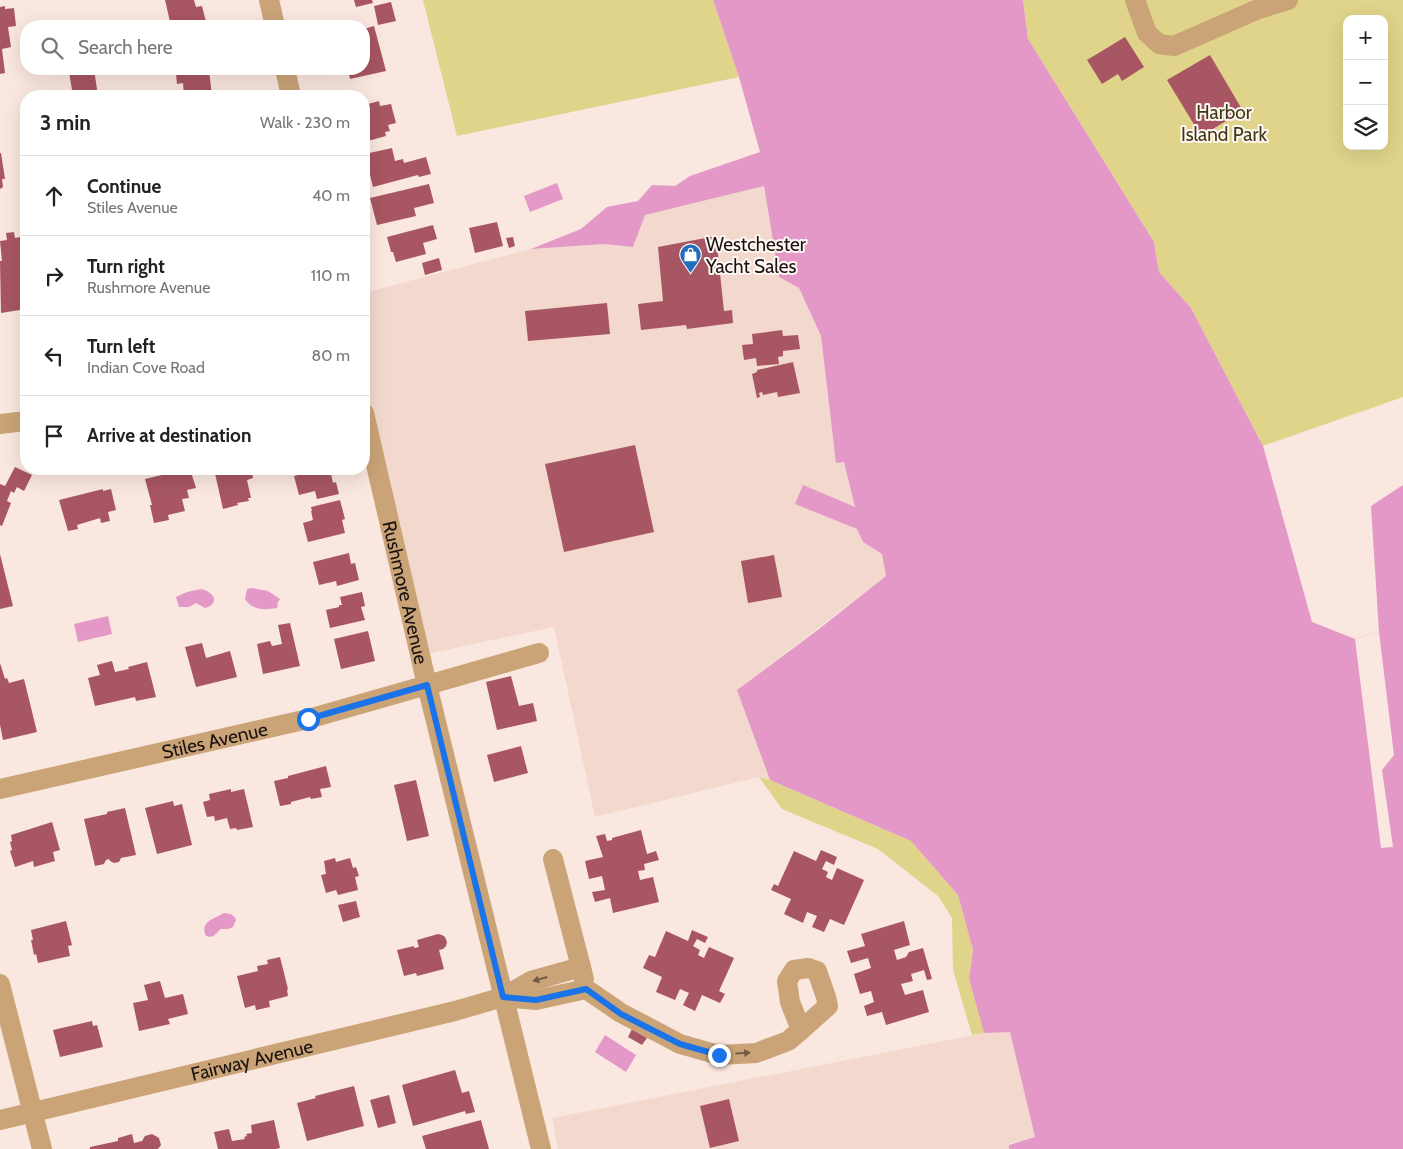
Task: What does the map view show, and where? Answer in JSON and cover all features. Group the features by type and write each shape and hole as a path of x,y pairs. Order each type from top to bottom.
{"street":[{"path":"269,0 274,20"},
{"path":"1135,0 1147,33 1160,44 1174,46 1256,10 1288,0"},
{"path":"286,75 289,90"},
{"path":"0,424 20,422"},
{"name":"Rushmore Avenue","path":"370,439 427,685 541,1149"},
{"name":"Stiles Avenue","path":"0,789 308,719 539,653"},
{"path":"553,859 586,989 621,1014 680,1044 719,1055 756,1053 788,1041 801,1030"},
{"path":"503,997 531,981 580,967"},
{"path":"0,984 42,1149"},
{"path":"503,997 536,1000 586,989"},
{"name":"Fairway Avenue","path":"0,1120 455,1011 503,997"}],"shaded area":[{"path":"713,0 1023,0 1028,39 1154,242 1159,272 1191,308 1263,446 1312,622 1355,639 1379,632 1371,506 1403,485 1403,1149 1009,1149 1009,1145 1035,1137 1010,1032 984,1033 969,979 973,950 958,895 911,841 770,780 737,690 886,576 882,554 863,542 857,529 795,504 803,485 855,507 844,462 836,463 821,336 799,288 779,277 764,186 645,215 633,247 604,244 531,249 581,229 607,207 638,201 652,185 675,186 690,176 760,152 739,77"},
{"path":"557,183 563,199 530,212 524,196"},
{"path":"764,186 779,277 799,288 821,336 836,463 844,461 855,508 803,486 796,504 857,529 863,542 882,554 886,576 737,690 770,780 759,777 595,817 554,627 422,655 370,427 370,291 531,249 604,244 632,247 644,215"},
{"path":"201,589 212,595 214,598 213,604 205,608 196,603 189,607 179,607 176,597"},
{"path":"247,589 268,591 280,599 277,608 255,608 248,603 245,599"},
{"path":"108,616 112,634 78,642 74,624"},
{"path":"224,913 235,918 233,927 221,929 213,936 206,936 206,924"},
{"path":"1010,1031 1035,1137 1009,1144 1009,1149 558,1149 552,1118 984,1033"},
{"path":"605,1035 636,1055 626,1072 595,1052"}],"green space":[{"path":"423,0 713,0 739,77 457,136"},
{"name":"Harbor Island Park","path":"1023,0 1403,0 1403,397 1263,446 1191,308 1159,272 1154,242 1028,39"},
{"path":"759,777 770,780 911,841 958,895 973,950 969,979 984,1033 972,1035 953,970 952,918 938,896 878,849 782,809"}],"pier":[{"path":"1379,632 1394,755 1382,770 1393,847 1381,848 1355,639"}],"building":[{"path":"165,0 194,0 196,7 202,6 206,20 170,20"},
{"path":"354,0 372,0 373,3 356,7"},
{"path":"391,2 396,21 378,25 374,6"},
{"path":"5,6 5,9 14,8 16,26 8,27 11,47 2,49 5,73 0,74 0,7"},
{"path":"374,26 386,71 370,75 370,27"},
{"path":"1125,37 1144,67 1122,81 1118,74 1102,84 1087,60"},
{"path":"1210,55 1243,111 1201,136 1167,80"},
{"path":"70,75 95,75 97,90 72,90"},
{"path":"176,75 210,75 211,90 184,90 183,83 177,84"},
{"path":"349,75 368,75 350,79"},
{"path":"379,101 380,106 391,104 396,123 388,125 390,131 385,132 386,136 370,140 370,103"},
{"path":"392,148 395,161 403,159 404,163 426,157 431,174 419,177 418,175 373,187 370,175 370,153"},
{"path":"0,153 5,179 2,179 3,187 0,189"},
{"path":"429,184 434,203 414,208 416,216 377,225 370,198"},
{"path":"497,222 503,246 475,253 469,228"},
{"path":"433,225 437,239 423,243 426,254 396,262 387,237"},
{"path":"14,232 15,238 20,237 20,310 1,313 0,261 2,261 0,241 7,240 6,233"},
{"name":"Westchester Yacht Sales","path":"716,236 724,311 732,310 733,323 687,329 686,325 641,330 638,304 663,301 658,247"},
{"path":"513,237 515,246 509,248 506,238"},
{"path":"439,258 442,270 425,275 422,263"},
{"path":"607,303 610,334 528,341 525,311"},
{"path":"782,330 783,336 798,335 800,349 783,351 783,356 778,357 779,364 757,366 756,358 744,360 742,345 753,344 752,334"},
{"path":"793,362 800,393 778,397 777,392 763,395 762,392 759,393 760,397 757,398 752,374 757,372 757,370"},
{"path":"635,445 654,532 564,552 545,464"},
{"path":"15,467 20,469 20,475 32,475 24,491 17,487 14,493 11,491 7,501 11,503 2,526 0,525 0,484 5,486"},
{"path":"162,475 192,475 196,488 187,490 189,498 182,499 185,511 168,515 169,520 154,523 150,505 152,505 145,479"},
{"path":"215,475 253,475 253,478 247,480 251,498 248,498 249,501 237,503 238,505 223,509"},
{"path":"331,475 333,483 336,482 339,494 317,499 315,491 299,495 294,476"},
{"path":"103,489 103,491 111,489 116,510 108,512 110,521 101,523 100,518 77,525 78,529 68,531 59,500"},
{"path":"340,500 345,519 342,520 345,533 308,542 303,523 313,520 311,507"},
{"path":"349,553 351,564 355,563 359,580 337,586 336,581 319,585 313,562"},
{"path":"0,554 13,606 0,609"},
{"path":"774,555 782,597 748,603 741,561"},
{"path":"362,592 365,606 361,607 365,620 330,628 326,610 342,605 340,597"},
{"path":"290,623 300,666 263,674 257,644 270,641 272,646 282,644 278,625"},
{"path":"368,631 375,661 341,669 334,639"},
{"path":"202,643 206,658 230,651 237,677 196,687 185,647"},
{"path":"112,661 115,672 147,662 156,697 136,701 135,697 95,706 88,678 100,675 97,665"},
{"path":"0,663 5,679 7,678 9,683 24,679 37,732 3,740 0,725"},
{"path":"511,676 519,706 533,703 537,721 497,730 486,682"},
{"path":"521,746 528,773 494,782 487,755"},
{"path":"326,766 331,787 320,789 322,797 311,799 310,797 280,806 274,781"},
{"path":"416,780 429,836 407,841 394,785"},
{"path":"231,789 231,792 244,789 253,827 237,830 236,828 230,829 227,818 215,821 214,816 207,817 203,802 210,800 209,794"},
{"path":"173,801 174,806 182,804 192,845 157,854 145,808"},
{"path":"125,808 136,855 121,858 119,862 114,863 109,859 104,864 95,866 84,819"},
{"path":"52,822 60,850 53,852 55,861 34,867 33,861 15,867 10,851 12,850 11,835"},
{"path":"641,830 647,854 656,851 659,860 644,864 645,870 638,871 640,880 653,877 659,902 613,913 610,898 595,902 592,892 605,890 602,876 589,879 585,861 603,857 596,836 605,834 607,841"},
{"path":"821,850 837,857 834,865 826,861 822,869 828,872 826,877 832,880 837,868 864,880 844,925 830,919 824,932 812,927 817,916 807,912 803,923 784,914 791,899 771,890 774,884 778,886 794,851 816,861"},
{"path":"335,858 336,862 350,858 353,868 356,867 359,876 355,877 358,890 338,895 336,890 326,893 321,875 326,874 324,861"},
{"path":"356,901 360,917 343,922 338,905"},
{"path":"66,921 72,945 68,946 70,956 38,963 36,954 34,955 31,930"},
{"path":"904,921 910,945 894,950 897,960 906,957 909,952 923,948 932,979 927,980 924,970 911,974 913,981 901,984 905,995 923,990 929,1012 886,1025 882,1012 867,1016 864,1006 874,1002 871,991 860,994 854,974 871,968 868,958 851,963 847,951 865,946 861,934"},
{"path":"692,930 708,937 705,943 697,939 693,946 700,950 698,955 704,958 709,947 734,958 719,991 725,994 720,1003 702,995 695,1011 683,1005 689,993 680,989 675,1000 656,992 662,977 643,968 649,955 655,957 666,931 688,941"},
{"path":"438,934 445,937 447,942 443,949 439,950 444,969 417,976 416,973 404,976 397,950 414,946 414,948 419,947 417,940"},
{"path":"280,957 288,996 269,1001 270,1007 256,1010 255,1005 245,1008 237,976 258,971 257,966 268,964 267,960"},
{"path":"160,981 165,998 183,994 188,1014 168,1019 170,1024 139,1031 133,1003 148,1000 144,985"},
{"path":"92,1021 93,1026 97,1025 103,1047 60,1057 53,1030"},
{"path":"632,1029 647,1038 642,1045 628,1037"},
{"path":"455,1070 462,1093 469,1091 475,1112 466,1114 465,1111 413,1126 402,1085"},
{"path":"354,1086 364,1126 307,1141 297,1103 316,1098 315,1096"},
{"path":"389,1095 396,1123 378,1128 370,1100"},
{"path":"729,1099 739,1141 710,1148 700,1106"},
{"path":"274,1120 280,1148 218,1149 214,1132 229,1129 232,1141 245,1139 246,1134 252,1133 251,1125"},
{"path":"481,1120 489,1149 426,1149 422,1136"},
{"path":"132,1134 134,1143 142,1141 145,1136 152,1134 159,1138 161,1145 158,1149 90,1149 90,1147 118,1141 118,1138"}],"place":[{"name":"Westchester Yacht Sales","path":"690,274"}],"route":[{"path":"308,719 427,685 503,997 536,1000 586,989 621,1014 680,1044 719,1055"}]}
